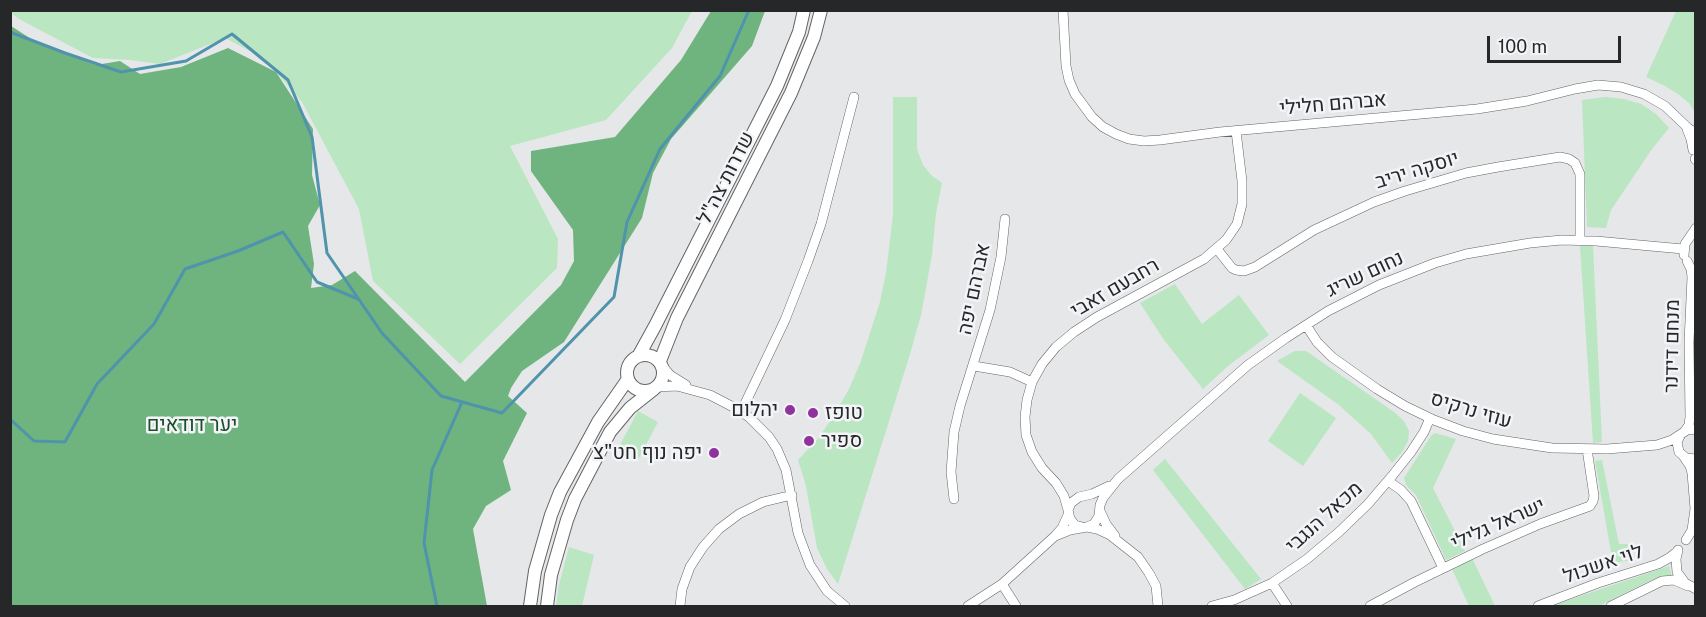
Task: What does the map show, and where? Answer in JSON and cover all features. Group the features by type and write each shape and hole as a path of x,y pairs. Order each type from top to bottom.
{"main road":[{"name":"שדרות צה\"ל","path":"639,355 656,326 777,86 799,32 804,10"},
{"name":"שדרות צה\"ל","path":"661,363 677,318 791,93 814,37 821,10"},
{"path":"547,606 551,575 575,500 610,432 630,408 655,388 661,383 664,375 661,363 650,355 639,355 628,365 628,379 640,390 649,391 655,388"},
{"path":"530,606 538,560 560,492 593,430 628,379"}],"street":[{"name":"אברהם חלילי","path":"1064,10 1066,66 1069,80 1082,106 1103,127 1129,139 1144,141 1236,130 1477,110 1598,85 1622,87 1644,94 1665,106 1695,134"},
{"path":"741,412 789,310 808,261 821,224 854,97"},
{"name":"אברהם חלילי","path":"1684,124 1695,154"},
{"name":"רחבעם זאבי","path":"1068,512 1066,501 1056,483 1042,468 1032,452 1026,435 1024,417 1032,382 1049,356 1074,332 1097,317 1204,259 1217,249 1232,232 1242,204 1242,181 1236,130"},
{"name":"יוסקה יריב","path":"1217,249 1232,268 1244,271 1255,267 1314,230 1344,215 1405,191 1467,173 1560,157 1575,163 1580,174 1580,240"},
{"name":"אברהם יפה","path":"954,499 951,472 952,446 957,419 994,290 1005,219"},
{"path":"1683,249 1686,242 1693,237 1695,228"},
{"name":"נחום שריג","path":"1100,510 1105,495 1118,480 1230,380 1267,351 1306,325 1378,285 1436,263 1497,247 1530,243 1580,240 1683,249"},
{"name":"מנחם דידנר","path":"1682,456 1677,442 1689,425 1690,417 1689,354 1692,277 1691,264 1683,249"},
{"name":"עוזי נרקיס","path":"1306,325 1317,342 1337,361 1377,389 1430,418 1492,439 1552,448 1633,448 1657,445 1670,441 1683,432 1695,429"},
{"path":"661,363 673,378 741,412 759,426 777,449 789,478 798,533 810,565 827,591 845,606"},
{"name":"אברהם יפה","path":"974,366 1010,372 1032,382"},
{"path":"655,388 673,385 696,390"},
{"name":"מכאל הנגבי","path":"1212,606 1234,600 1272,583 1307,559 1339,532 1388,481 1411,452 1430,418"},
{"name":"עוזי נרקיס","path":"1657,445 1695,459"},
{"name":"ישראל גלילי","path":"1370,606 1443,568 1519,533 1590,506 1594,496 1587,449"},
{"path":"1682,456 1692,473 1695,509 1691,538 1678,551 1676,563 1677,572 1682,580 1692,587"},
{"name":"נחום שריג","path":"1083,496 1099,492 1118,480"},
{"path":"1388,481 1411,501 1443,568"},
{"name":"רחבעם זאבי","path":"1056,483 1070,492 1083,496"},
{"path":"680,606 682,589 690,567 719,529 740,514 763,502 792,495"},
{"path":"968,606 1002,584 1055,536 1062,528 1072,501 1083,496 1096,502 1106,524 1118,540"},
{"path":"1055,536 1096,522 1100,510"},
{"path":"1068,512 1073,523 1100,530 1118,540 1138,557 1156,586 1158,606"},
{"name":"לוי אשכול","path":"1538,606 1598,583 1658,564 1678,551"},
{"name":"לוי אשכול","path":"1611,606 1662,581 1677,580 1692,587"},
{"path":"1272,583 1287,606"},
{"path":"1002,584 1016,606"}],"green space":[{"path":"10,11 692,11 672,48 606,120 510,146 558,239 557,268 460,364 373,281 359,209 302,102 265,59 225,38 160,64 93,58 19,19"},
{"name":"יער דודאים","path":"711,11 765,11 752,46 671,139 653,173 642,218 564,342 522,371 511,388 508,396 527,413 503,461 511,490 486,506 473,529 487,606 11,606 11,26 39,44 96,65 120,61 140,74 181,67 228,48 276,72 313,129 312,175 320,205 308,226 314,264 311,288 332,285 355,271 465,382 561,285 574,261 573,230 531,171 531,151 615,137 681,60"},
{"path":"1676,11 1695,11 1695,112 1689,103 1678,94 1646,77"},
{"path":"893,97 917,97 917,149 923,165 942,183 921,315 838,584 827,569 817,548 806,486 798,460 818,439 849,389 861,361 880,302 893,215"},
{"path":"1605,97 1641,104 1656,114 1669,128 1611,210 1606,228 1587,227 1582,100"},
{"path":"1580,246 1593,246 1602,442 1593,443"},
{"path":"1175,284 1202,324 1239,295 1269,335 1228,366 1203,389 1164,340 1140,303"},
{"path":"1295,351 1306,351 1404,421 1409,431 1408,441 1392,463 1371,434 1339,405 1277,361"},
{"path":"1300,393 1336,418 1303,466 1268,441"},
{"path":"638,411 658,422 639,458 619,447"},
{"path":"1435,433 1456,439 1433,488 1465,551 1446,560 1416,495 1406,485 1404,478"},
{"path":"1165,459 1261,579 1245,589 1153,470"},
{"path":"1602,460 1619,544 1629,544 1632,560 1613,563 1595,461"},
{"path":"569,547 594,555 582,606 556,606 559,585"},
{"path":"1472,558 1495,606 1469,606 1452,569"},
{"path":"1669,566 1672,576 1663,576 1649,581 1599,606 1551,606"}],"waterway":[{"path":"10,32 121,72 186,61 232,34 288,80 312,137 327,253 382,333 441,396 502,413 614,297 627,222 660,149 720,76 749,10"},
{"path":"10,419 34,441 65,442 97,384 154,324 185,269 238,251 283,232 317,282 358,299"},
{"path":"437,606 424,543 432,470 462,402"}],"place":[{"name":"יהלום","path":"790,410"},
{"name":"טופז","path":"813,413"},
{"name":"ספיר","path":"809,441"},
{"name":"יפה נוף חט\"צ","path":"714,453"}]}
